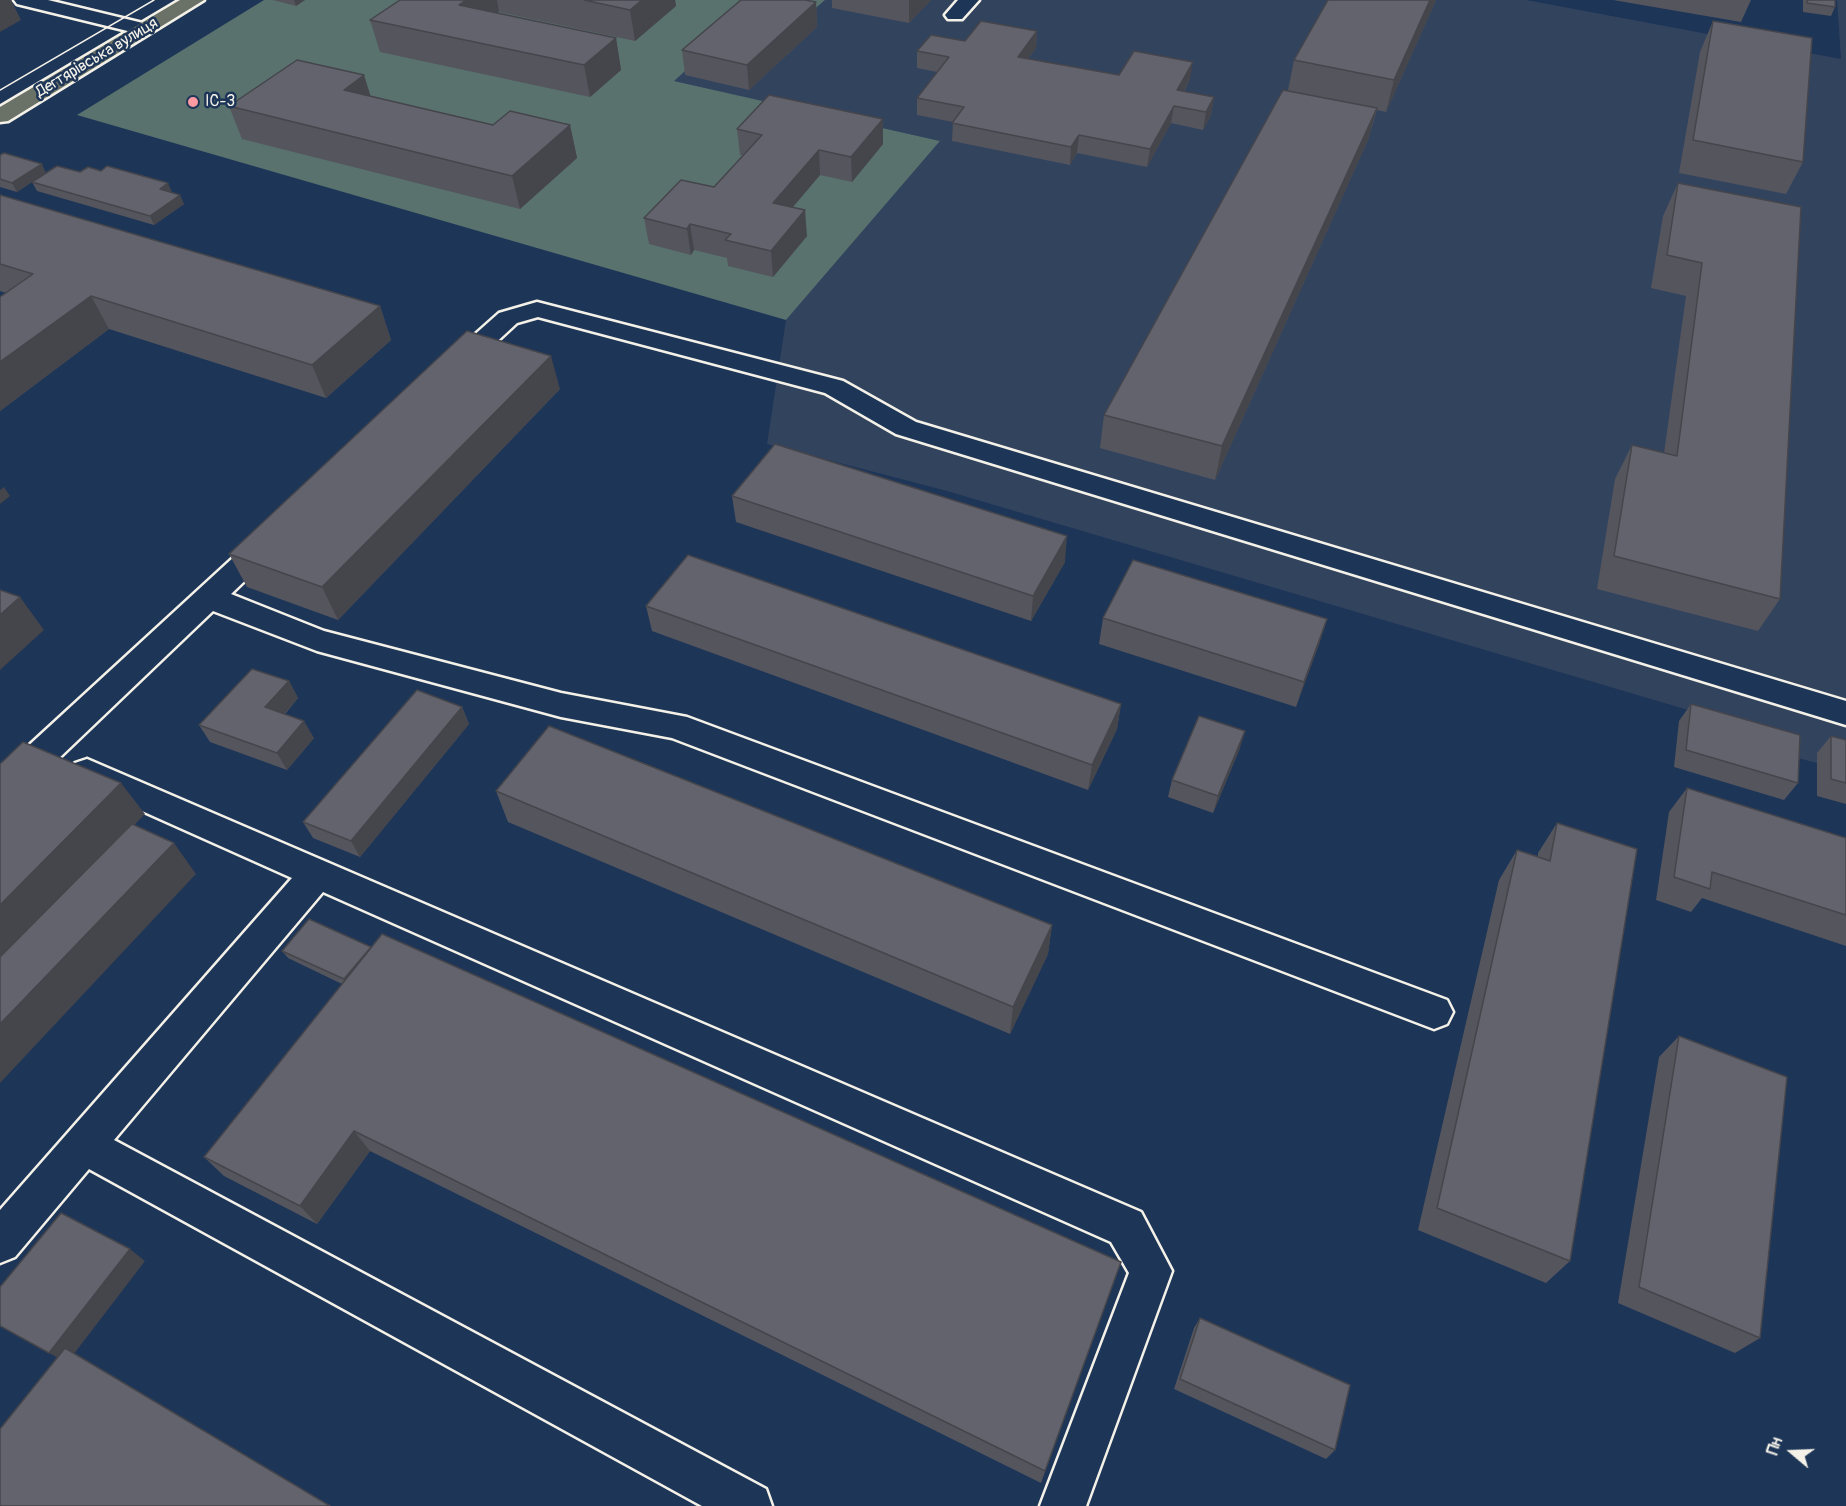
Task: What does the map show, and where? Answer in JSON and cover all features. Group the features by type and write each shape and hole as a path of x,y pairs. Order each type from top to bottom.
{"main road":[{"name":"Дегтярівська вулиця","path":"0,116 194,0"}],"lane":[{"path":"24,0 144,29"},
{"path":"955,15 969,0"},
{"path":"438,382 508,318 537,309 834,387 906,429 1846,713"},
{"path":"0,793 285,525"},
{"path":"209,597 317,640 561,705 676,726 1434,1012"},
{"path":"46,750 62,761 1126,1227 1151,1271 1063,1506"},
{"path":"0,1242 318,873"},
{"path":"84,1145 749,1506"}],"shaded area":[{"path":"825,0 1526,0 1841,59 1837,0 1846,0 1846,761 1817,753 1817,763 1794,757 1793,741 947,491 767,444 786,320 940,141 673,81 757,6 808,15"}],"green space":[{"path":"264,0 825,0 808,15 757,6 674,81 940,141 786,320 77,115"}],"building":[{"path":"400,0 466,0 459,5 616,38 584,65 370,20"},
{"path":"584,0 642,0 630,10"},
{"path":"741,0 816,2 747,65 682,50"},
{"path":"1328,0 1430,0 1394,80 1294,60"},
{"path":"1807,0 1835,0 1835,7 1807,3"},
{"path":"981,21 1037,31 1018,57 1119,75 1134,51 1193,62 1177,90 1214,97 1206,112 1174,106 1150,149 1079,135 1071,147 952,123 964,107 917,98 949,57 917,51 931,35 965,41"},
{"path":"1713,21 1812,38 1803,162 1693,140"},
{"path":"297,60 364,75 344,90 493,125 510,111 570,125 512,176 229,106"},
{"path":"1283,90 1377,108 1222,446 1104,415"},
{"path":"769,95 883,119 851,157 819,150 773,203 805,210 771,251 725,240 731,234 690,224 687,229 644,218 681,180 714,187 762,135 737,129"},
{"path":"4,153 42,164 12,183 0,179 0,155"},
{"path":"57,166 80,172 88,167 101,171 107,166 168,183 160,189 180,195 150,216 32,182"},
{"path":"1678,183 1801,207 1780,599 1614,556 1632,445 1677,456 1702,263 1667,255"},
{"path":"0,195 380,306 312,365 91,296 0,362 0,297 33,274 0,264"},
{"path":"467,331 551,356 322,587 229,554"},
{"path":"775,444 1067,536 1033,596 732,496"},
{"path":"688,555 1121,704 1092,765 646,606"},
{"path":"1133,560 1327,619 1304,682 1103,618"},
{"path":"0,590 20,597 0,615"},
{"path":"252,669 289,681 265,707 304,721 277,753 199,725"},
{"path":"417,690 462,707 351,841 303,822"},
{"path":"1691,704 1800,735 1798,783 1686,750"},
{"path":"1199,716 1245,731 1218,796 1172,780"},
{"path":"549,726 1052,925 1013,1007 496,791"},
{"path":"1831,736 1846,740 1846,783 1831,779"},
{"path":"23,742 121,783 0,905 0,764"},
{"path":"1687,788 1846,838 1846,915 1712,872 1710,889 1674,877"},
{"path":"1557,823 1637,849 1570,1261 1437,1208 1517,850 1550,861"},
{"path":"132,824 174,843 0,1024 0,957"},
{"path":"309,919 371,947 344,979 282,951"},
{"path":"382,934 1121,1262 1045,1471 354,1131 300,1206 204,1157"},
{"path":"1679,1036 1787,1077 1760,1338 1639,1287"},
{"path":"61,1213 130,1249 49,1353 0,1326 0,1287"},
{"path":"1200,1318 1350,1385 1335,1450 1180,1379"},
{"path":"65,1348 330,1506 0,1506 0,1429"}],"tram line":[{"path":"0,90 154,0"}],"place":[{"name":"ІС-3","path":"193,102"}]}
